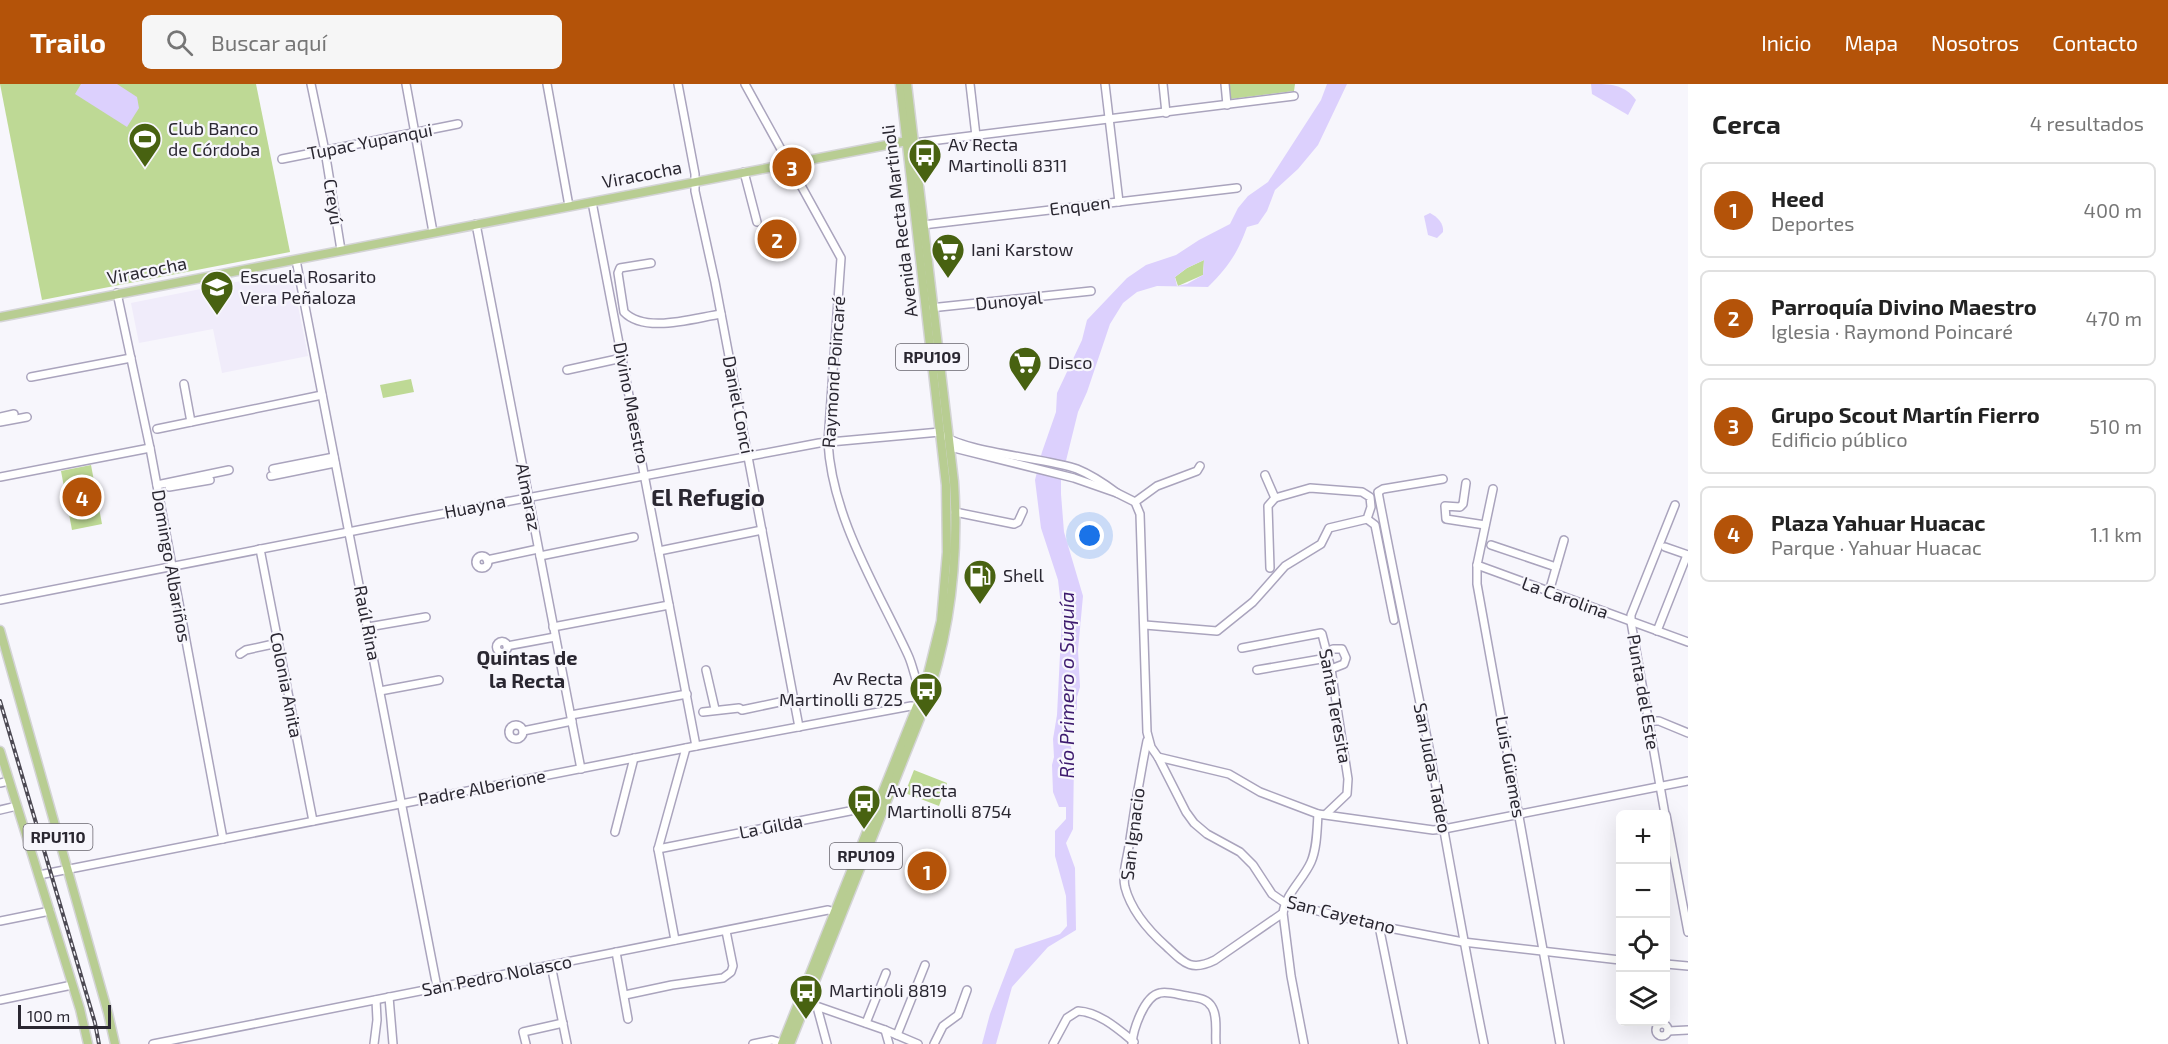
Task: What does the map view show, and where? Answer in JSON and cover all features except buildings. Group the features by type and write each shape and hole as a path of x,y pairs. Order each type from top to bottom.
{"main road":[{"name":"Avenida Recta Martinoli","path":"785,1044 921,707 937,644 943,599 948,525 943,454 946,440 936,396 923,225 900,84"},
{"name":"Avenida Recta Martinoli","path":"907,84 911,142 955,512 948,623 940,661 925,695"},
{"name":"Viracocha","path":"0,317 695,181 911,142"},
{"name":"RPU110","path":"0,630 115,1044"},
{"name":"RPU110","path":"0,751 50,911 88,1044"}],"street":[{"name":"Creyú","path":"311,84 325,151 341,250"},
{"path":"406,84 432,232"},
{"path":"547,84 569,206"},
{"name":"Daniel Conci","path":"678,84 695,190 721,314 799,727"},
{"name":"Raymond Poincaré","path":"745,84 841,258 828,442 830,470 844,518 925,695"},
{"path":"970,84 976,136"},
{"path":"1105,84 1119,202"},
{"path":"1163,84 1166,112"},
{"path":"1225,84 1227,105"},
{"name":"Viracocha","path":"911,142 1294,96"},
{"name":"Tupac Yupanqui","path":"282,159 458,124"},
{"path":"744,172 757,222"},
{"name":"Enquen","path":"923,225 1237,188"},
{"name":"Divino Maestro","path":"591,201 696,746"},
{"name":"Almaraz","path":"476,224 581,769"},
{"name":"Raúl Rina","path":"296,260 437,987"},
{"path":"651,264 620,268 618,273 626,315 636,321 656,324 721,314"},
{"name":"Dunoyal","path":"930,308 1092,291"},
{"name":"Domingo Albariños","path":"117,293 150,448 170,566 223,839"},
{"path":"31,377 131,358"},
{"path":"567,370 622,358"},
{"path":"184,384 191,422"},
{"path":"157,429 322,395"},
{"path":"0,417 14,414"},
{"path":"0,422 27,417"},
{"path":"946,440 1077,469 1087,478 1135,502 1157,486 1197,471 1200,466"},
{"path":"946,440 1027,466 1074,478 1087,478"},
{"name":"Huayna","path":"0,600 527,497 828,442 946,440"},
{"path":"0,477 150,448"},
{"path":"272,472 335,460"},
{"path":"157,488 229,470"},
{"path":"1265,475 1275,498"},
{"name":"San Judas Tadeo","path":"1443,479 1383,489 1378,492 1484,1044"},
{"path":"157,488 210,480"},
{"path":"1466,483 1463,504 1460,507 1445,506 1446,519 1485,525"},
{"path":"1270,568 1268,506 1275,498 1310,488 1362,492 1368,494 1370,500 1367,519"},
{"name":"Luis Güemes","path":"1493,489 1477,565 1476,584 1560,1044"},
{"name":"San Cayetano","path":"1135,502 1140,514 1148,739 1172,789 1194,823 1206,834 1240,852 1253,866 1272,894 1284,903 1379,926 1463,942 1616,960"},
{"name":"Punta del Este","path":"1664,810 1631,615 1675,506"},
{"path":"955,512 1014,524 1018,522 1023,511"},
{"path":"1145,625 1217,631 1253,602 1285,566 1321,544 1329,528 1367,519 1372,520 1374,525 1394,620"},
{"path":"659,550 762,530"},
{"path":"487,560 634,537"},
{"path":"1549,592 1564,540"},
{"path":"1491,545 1556,567"},
{"path":"1658,631 1688,555 1665,547"},
{"name":"Colonia Anita","path":"260,549 313,821"},
{"name":"La Carolina","path":"1477,565 1631,622 1687,640"},
{"path":"553,627 669,605"},
{"path":"368,627 426,616"},
{"name":"Santa Teresita","path":"1242,648 1321,633 1331,669 1348,788 1344,799 1322,814"},
{"path":"507,646 555,637"},
{"path":"240,654 246,650 278,643"},
{"path":"1257,670 1326,655 1333,649 1341,649 1346,658 1344,664 1331,669"},
{"path":"706,670 715,709"},
{"path":"380,691 439,680"},
{"path":"523,731 571,718 687,694"},
{"path":"703,712 715,709 739,708 742,710 794,699"},
{"name":"Padre Alberione","path":"39,875 696,746 921,707"},
{"path":"1648,721 1659,721 1688,733"},
{"name":"San Ignacio","path":"1148,739 1134,807 1124,878 1126,890 1143,922 1182,962 1197,966 1215,960 1283,913"},
{"path":"675,940 658,849 686,748"},
{"path":"1158,757 1229,774 1260,792 1322,814 1425,829 1444,829 1688,781"},
{"path":"615,832 634,758"},
{"path":"0,783 9,781"},
{"path":"0,810 17,806"},
{"name":"La Gilda","path":"658,849 865,808 879,811"},
{"path":"1304,1044 1291,976 1283,913 1284,903 1311,861 1322,814"},
{"name":"Punta del Este","path":"1670,840 1688,932"},
{"name":"San Pedro Nolasco","path":"153,1044 828,910 839,913"},
{"path":"0,921 50,911"},
{"path":"1379,926 1404,1044"},
{"path":"625,995 727,975 733,966 726,931"},
{"path":"616,952 628,1019"},
{"path":"1670,964 1688,966"},
{"path":"551,965 567,1044"},
{"path":"897,1035 925,965"},
{"path":"866,1023 886,973"},
{"path":"0,1000 72,985"},
{"path":"933,1044 943,1026 958,1015 967,990"},
{"path":"1134,1043 1136,1025 1149,999 1162,992 1206,1000 1215,1014 1216,1044"},
{"path":"389,997 393,1044"},
{"path":"374,1044 377,1020 376,1000"},
{"path":"803,1002 866,1023 918,1044"},
{"path":"817,1007 827,1044"},
{"path":"1053,1044 1067,1018 1077,1011 1083,1011 1114,1026 1134,1043"},
{"path":"526,1044 523,1032 563,1023"},
{"path":"885,1030 889,1044"},
{"path":"1668,1030 1688,1030"},
{"path":"753,1044 772,1040 785,1044"}],"shaded area":[{"name":"Escuela Rosarito Vera Peñaloza","path":"291,271 308,356 222,373 213,329 139,343 131,303"}],"green space":[{"name":"Club Banco de Córdoba","path":"0,84 256,84 290,252 42,300"},
{"path":"1229,84 1295,84 1294,91 1230,99"},
{"path":"1204,260 1203,275 1178,286 1175,277"},
{"path":"411,379 414,392 383,398 380,385"},
{"path":"91,465 102,524 72,530 61,471"},
{"path":"914,770 947,783 939,806 905,793"}],"water":[{"path":"81,84 117,84 137,97 139,108 127,127 75,94"},
{"name":"Río Primero o Suquía","path":"1327,84 1347,84 1318,145 1298,169 1275,190 1267,211 1258,224 1247,227 1240,245 1222,273 1208,287 1157,286 1137,292 1123,303 1110,324 1078,412 1061,481 1064,532 1083,596 1078,650 1080,687 1077,708 1070,728 1074,761 1073,829 1066,843 1075,868 1076,930 1048,947 1012,987 996,1044 982,1044 990,1014 1015,949 1060,934 1067,926 1066,896 1055,856 1055,831 1066,819 1066,807 1059,807 1053,792 1052,765 1062,614 1058,580 1041,528 1035,480 1056,412 1057,393 1082,340 1087,320 1127,278 1146,265 1176,255 1230,224 1238,208 1248,196 1268,182 1321,100","holes":["1204,260 1203,275 1187,284 1177,286 1175,277"]},
{"path":"1591,84 1616,86 1627,91 1636,100 1628,115 1592,94"},
{"path":"1430,213 1443,226 1443,232 1437,238 1428,235 1424,216"}],"railway":[{"path":"0,701 95,1023 99,1044"}],"place":[{"name":"Grupo Scout Martín Fierro","path":"792,167"},
{"name":"Club Banco de Córdoba","path":"145,168"},
{"name":"Av Recta Martinolli 8311","path":"925,184"},
{"name":"Parroquía Divino Maestro","path":"777,239"},
{"name":"Iani Karstow","path":"948,279"},
{"name":"Escuela Rosarito Vera Peñaloza","path":"217,316"},
{"name":"Disco","path":"1025,392"},
{"name":"Plaza Yahuar Huacac","path":"82,497"},
{"name":"Shell","path":"980,605"},
{"name":"Av Recta Martinolli 8725","path":"926,718"},
{"name":"Av Recta Martinolli 8754","path":"864,830"},
{"name":"Heed","path":"927,871"},
{"name":"Martinoli 8819","path":"806,1020"}],"district":[{"name":"El Refugio","path":"708,498"},
{"name":"Quintas de la Recta","path":"527,670"}]}
